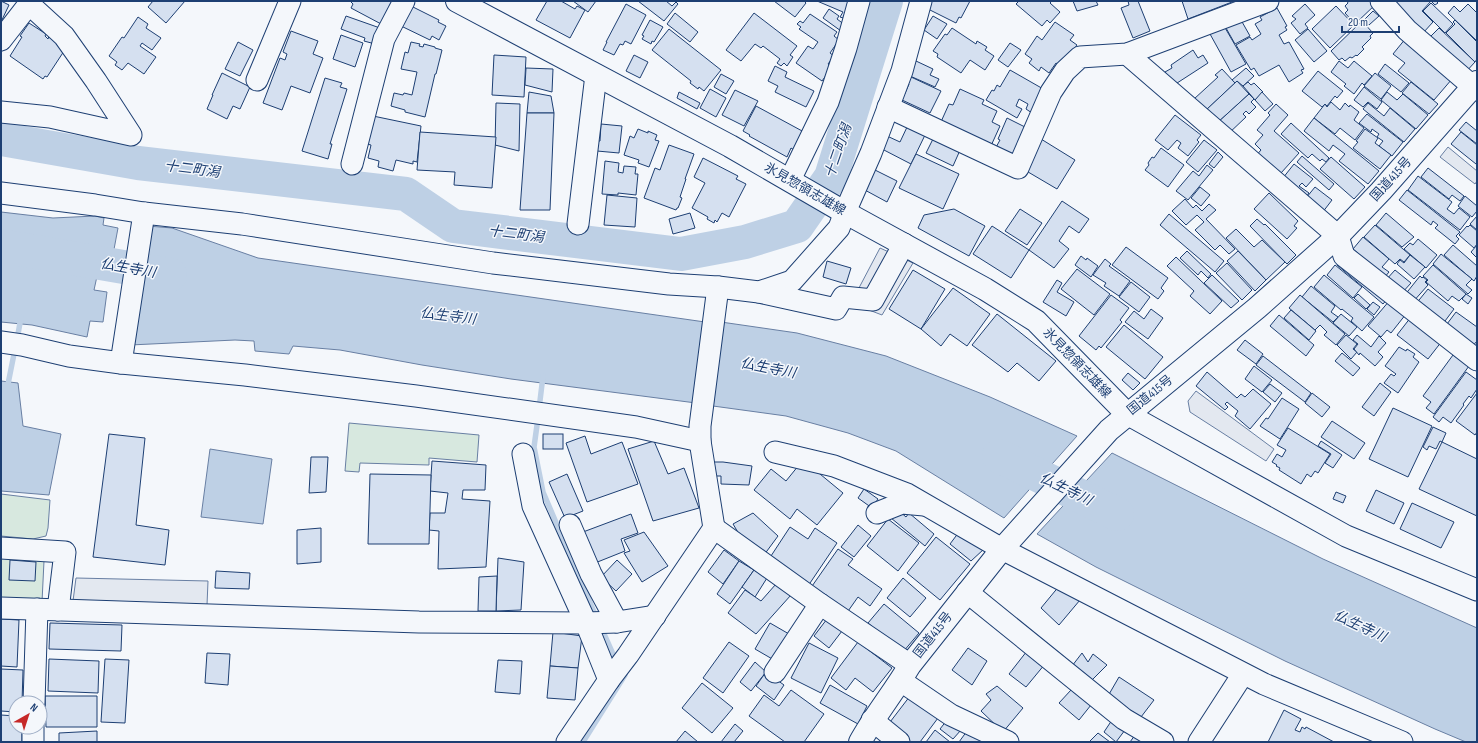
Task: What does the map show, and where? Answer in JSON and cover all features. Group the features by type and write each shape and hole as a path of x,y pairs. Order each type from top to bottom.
{"main road":[{"name":"氷見惣領志雄線","path":"457,1 481,6 596,75 730,146 841,210 985,289 1036,321 1127,414"},
{"name":"国道415号","path":"860,742 872,720 905,673 967,592 1009,541 1109,430 1257,308 1338,236 1476,86"}],"street":[{"path":"257,80 290,1"},
{"path":"352,164 384,39 404,1"},
{"path":"793,181 828,102 846,48 859,1"},
{"path":"759,292 792,282 839,228 841,210 871,153 902,71 921,1"},
{"path":"888,107 1018,168 1051,92 1065,71 1080,57 1127,54 1245,5 1268,1"},
{"path":"1381,1 1407,30 1476,86"},
{"path":"1,40 28,2 64,36 131,134 50,117 1,112"},
{"path":"1127,54 1338,236 1344,256 1477,360"},
{"path":"578,224 596,75"},
{"path":"1,193 144,213 242,224 493,263 668,284 718,287 759,292 836,309 843,297 873,300 904,244"},
{"path":"121,363 144,213"},
{"path":"567,742 608,680 628,655 714,528 700,434 718,287"},
{"path":"1,342 22,345 69,356 121,363 245,375 416,396 636,427 700,434"},
{"path":"1127,414 1346,536 1477,590"},
{"path":"775,452 834,466 907,494 927,505 1009,541 1243,674 1402,742"},
{"path":"523,454 533,506 586,623 608,680"},
{"path":"877,513 902,503 927,505"},
{"path":"570,525 591,574 617,622"},
{"path":"714,528 820,604 905,673 951,715 1008,742"},
{"path":"1,548 65,552 58,610"},
{"path":"967,592 1124,719 1163,742"},
{"path":"775,672 820,604"},
{"path":"1,608 419,622 586,623 617,622 655,616"},
{"path":"34,695 38,609"},
{"path":"1199,742 1243,674"},
{"path":"872,720 899,742"}],"shaded area":[{"path":"1448,147 1477,171 1477,181 1475,184 1440,157"},
{"path":"880,248 913,263 882,315 851,303"},
{"path":"1196,391 1274,449 1266,461 1190,412 1188,401"},
{"path":"349,423 479,435 477,462 429,458 429,465 360,463 359,472 345,471"},
{"path":"1,494 50,500 46,536 33,539 1,536"},
{"path":"1,558 44,561 42,602 1,601"},
{"path":"76,578 208,581 207,605 73,601"}],"water":[{"path":"1,212 53,218 95,216 104,218 103,225 118,228 112,260 101,258 94,290 107,292 103,322 90,321 87,337 32,325 1,322"},
{"path":"148,226 172,228 258,258 705,322 696,403 511,379 340,350 293,346 289,354 255,351 254,341 235,340 130,345"},
{"path":"721,322 797,333 886,356 990,397 1077,436 1004,518 896,451 848,433 786,416 713,406"},
{"path":"1,381 18,383 23,426 61,434 49,495 1,491"},
{"path":"210,449 272,459 263,524 201,517"},
{"path":"1112,453 1323,559 1477,628 1477,742 1466,742 1435,729 1285,661 1096,567 1037,534"}],"building":[{"path":"1,1 9,5 1,22"},
{"path":"153,1 185,1 166,23 148,7"},
{"path":"350,1 396,1 383,25 351,8 353,4"},
{"path":"547,1 561,1 575,9 577,6 585,10 570,38 536,20"},
{"path":"573,1 596,1 588,12"},
{"path":"638,1 666,1 672,6 676,2 678,4 664,21"},
{"path":"774,1 804,1 806,3 795,17"},
{"path":"817,1 850,1 843,18 840,17 843,12"},
{"path":"930,1 970,1 961,18 959,17 956,23 926,8"},
{"path":"1019,1 1052,1 1050,3 1060,12 1050,23 1047,20 1042,26 1016,4"},
{"path":"1073,1 1096,1 1098,5 1077,11"},
{"path":"1128,1 1138,1 1150,31 1133,38 1121,8 1129,5"},
{"path":"1182,1 1232,1 1232,2 1188,19"},
{"path":"1347,1 1375,1 1377,3 1355,24 1345,13 1348,10 1345,6 1348,3"},
{"path":"1389,1 1431,1 1422,11 1433,22 1423,33"},
{"path":"1431,1 1436,1 1438,3 1435,5"},
{"path":"1431,3 1453,24 1445,33 1423,11"},
{"path":"626,4 646,15 631,44 625,41 623,45 620,44 614,55 603,50"},
{"path":"1305,4 1315,15 1305,24 1308,28 1300,34 1291,23 1296,19 1292,16"},
{"path":"1468,4 1477,13 1477,41 1448,13 1454,6 1460,12"},
{"path":"409,5 439,20 438,22 446,26 439,40 432,36 430,40 399,25"},
{"path":"1336,6 1354,25 1330,48 1312,29"},
{"path":"1277,8 1287,26 1285,27 1287,30 1279,35 1284,44 1289,42 1304,69 1301,70 1303,73 1289,82 1279,65 1259,76 1254,68 1251,70 1236,45 1250,37 1252,40 1261,34 1255,24 1262,20 1260,17"},
{"path":"829,9 839,16 837,19 845,25 841,31 823,18"},
{"path":"1373,11 1379,16 1369,25 1364,20"},
{"path":"675,13 698,32 690,42 667,24"},
{"path":"754,13 797,46 790,55 793,57 787,66 784,63 781,66 777,63 780,59 763,46 761,48 755,44 741,61 726,50"},
{"path":"810,14 837,32 834,36 839,40 830,53 834,56 828,64 832,67 822,81 796,63 808,46 813,49 818,42 799,29 801,27 797,24 800,21 803,23"},
{"path":"346,16 380,28 375,44 364,41 365,38 341,29"},
{"path":"933,16 947,24 937,39 924,30"},
{"path":"138,17 148,24 146,28 161,38 152,50 142,43 140,46 156,57 144,74 128,63 122,70 115,65 117,62 109,56 122,37 124,38"},
{"path":"650,20 663,27 654,42 652,41 651,44 642,39 644,36 642,35"},
{"path":"1241,20 1250,36 1235,44 1226,28"},
{"path":"1455,20 1477,42 1477,59 1475,62 1446,33 1455,24 1453,22"},
{"path":"1362,21 1373,33 1370,36 1371,38 1362,47 1364,49 1357,56 1356,55 1352,58 1350,57 1345,61 1342,58 1339,60 1331,51"},
{"path":"1055,22 1074,35 1070,40 1077,45 1066,60 1063,68 1056,63 1049,73 1041,67 1039,71 1029,63 1032,59 1025,54 1037,36 1042,40"},
{"path":"29,23 46,34 45,36 48,39 49,36 66,48 47,77 45,76 43,79 10,56 22,37 20,36"},
{"path":"1224,26 1246,64 1231,72 1210,34"},
{"path":"952,28 976,44 977,41 987,47 985,50 994,56 985,70 970,60 961,73 937,57 938,54 933,51 945,34 947,35"},
{"path":"1439,28 1475,62 1464,74 1428,39"},
{"path":"669,29 721,70 704,91 699,87 698,89 690,83 691,81 652,50"},
{"path":"1308,29 1327,51 1314,62 1295,40"},
{"path":"291,31 318,41 313,54 323,58 310,93 291,86 282,110 263,103 280,58 285,60 287,54 283,52"},
{"path":"341,35 363,43 355,67 333,59"},
{"path":"1406,38 1452,79 1434,100 1398,71 1405,63 1393,54"},
{"path":"238,42 253,50 240,76 225,69"},
{"path":"411,42 420,44 419,46 423,47 424,44 442,50 425,117 405,112 405,110 391,106 394,93 412,95 417,72 401,69 405,52 408,53"},
{"path":"1010,43 1021,50 1008,67 998,60"},
{"path":"1193,50 1198,58 1203,55 1208,63 1174,85 1165,72 1172,68 1171,65"},
{"path":"494,55 526,57 524,97 492,95"},
{"path":"634,55 648,62 640,78 626,71"},
{"path":"916,61 933,69 930,75 939,79 935,87 910,76"},
{"path":"1339,61 1348,68 1354,61 1372,76 1364,85 1362,83 1354,94 1344,86 1346,84 1331,72"},
{"path":"1385,64 1409,83 1401,92 1378,74"},
{"path":"775,66 787,72 785,77 814,91 806,107 775,92 778,86 768,81"},
{"path":"526,68 553,69 552,92 525,85"},
{"path":"1246,68 1254,76 1243,86 1237,81 1235,83 1232,80"},
{"path":"1222,69 1235,83 1205,111 1194,99 1218,77 1215,75"},
{"path":"1010,70 1045,90 1032,113 1026,109 1028,104 1019,99 1016,106 1022,109 1017,118 986,100 997,85 1000,87"},
{"path":"1318,71 1343,91 1337,98 1335,96 1327,106 1325,104 1322,107 1302,91"},
{"path":"222,73 250,87 240,109 233,106 227,119 207,109"},
{"path":"1375,73 1391,86 1381,99 1364,86"},
{"path":"721,74 734,81 726,94 714,87"},
{"path":"911,77 941,91 930,113 902,100"},
{"path":"325,78 342,83 340,87 347,89 330,144 332,144 328,159 302,151"},
{"path":"1237,81 1249,94 1216,124 1205,111"},
{"path":"1248,82 1251,85 1254,83 1263,92 1255,100 1243,86"},
{"path":"1411,82 1438,104 1429,114 1402,93"},
{"path":"1364,87 1382,102 1377,109 1368,102 1363,107 1354,100"},
{"path":"710,89 726,98 716,117 700,108"},
{"path":"960,89 984,100 982,104 997,111 992,122 1000,126 990,148 940,124 949,104 953,105"},
{"path":"735,90 758,101 744,126 722,115"},
{"path":"529,92 551,96 554,113 527,113"},
{"path":"679,92 700,103 697,109 677,98"},
{"path":"1262,92 1273,104 1265,111 1255,100"},
{"path":"1387,92 1397,100 1403,94 1428,115 1416,129 1381,100"},
{"path":"1249,94 1254,99 1251,102 1256,107 1249,114 1246,111 1243,114 1246,117 1227,135 1216,124"},
{"path":"1331,102 1340,110 1345,103 1349,107 1350,105 1359,112 1354,120 1364,128 1355,140 1340,128 1335,134 1314,118 1325,104 1327,107"},
{"path":"496,103 520,104 519,151 495,145"},
{"path":"1368,103 1384,116 1390,108 1415,129 1404,142 1363,109"},
{"path":"1276,104 1288,115 1274,131 1299,153 1281,173 1275,168 1271,173 1254,158 1261,150 1255,144 1263,135 1257,130 1270,115 1268,113"},
{"path":"756,106 804,132 794,150 791,148 787,157 749,136 750,135 743,131"},
{"path":"527,113 554,113 550,210 520,210"},
{"path":"1367,114 1403,142 1392,156 1379,146 1383,141 1377,137 1379,134 1372,129 1371,132 1359,123"},
{"path":"1175,115 1201,135 1197,140 1199,142 1188,156 1178,148 1181,143 1177,140 1168,150 1155,140"},
{"path":"373,116 421,126 417,162 413,161 413,164 396,160 393,171 378,167 379,161 368,158 371,145 367,144"},
{"path":"1007,118 1029,129 1014,161 994,151 1000,140 998,139"},
{"path":"1314,118 1379,171 1368,184 1339,161 1345,154 1333,145 1329,151 1304,131"},
{"path":"1466,122 1477,131 1477,144 1459,130"},
{"path":"1291,123 1329,158 1326,162 1322,159 1320,161 1312,154 1308,158 1281,134"},
{"path":"601,124 622,126 619,153 597,151 598,141 600,141"},
{"path":"908,125 926,133 911,164 882,149 887,136 900,142"},
{"path":"638,129 657,135 655,140 659,141 649,167 638,163 639,160 624,155 630,136 634,138"},
{"path":"1365,129 1378,138 1375,143 1391,155 1380,169 1353,148 1358,142 1356,141"},
{"path":"420,132 496,137 492,188 454,185 455,172 417,170"},
{"path":"1461,132 1477,145 1476,164 1451,144"},
{"path":"935,135 961,148 953,166 926,153"},
{"path":"1041,139 1075,160 1057,189 1023,169"},
{"path":"1204,140 1217,150 1198,172 1186,162"},
{"path":"669,145 694,154 680,197 682,198 676,210 644,198 655,168 660,170"},
{"path":"1161,148 1184,165 1168,187 1145,170 1152,157 1154,158"},
{"path":"1218,152 1223,157 1214,168 1209,164"},
{"path":"916,154 959,174 943,209 899,188"},
{"path":"1302,156 1334,184 1329,190 1297,162"},
{"path":"1331,157 1365,187 1354,199 1320,169"},
{"path":"703,158 738,176 736,179 746,184 729,217 722,213 717,222 715,220 714,223 707,219 708,217 692,208 705,183 694,177"},
{"path":"605,161 619,163 618,172 623,173 624,166 636,167 635,174 638,174 636,195 618,193 618,195 602,194"},
{"path":"1294,164 1313,179 1306,187 1302,183 1299,186 1309,193 1303,201 1279,183"},
{"path":"1207,165 1213,170 1188,200 1176,191 1193,171 1199,176"},
{"path":"1428,168 1464,196 1460,201 1452,195 1449,199 1421,177"},
{"path":"873,169 897,181 887,202 863,189"},
{"path":"1418,176 1452,202 1447,209 1454,214 1459,208 1470,217 1460,230 1408,190"},
{"path":"1200,187 1210,195 1201,206 1191,198"},
{"path":"1315,187 1332,200 1319,217 1302,203"},
{"path":"1407,190 1460,232 1456,236 1459,239 1455,244 1435,228 1438,225 1433,221 1431,225 1399,200"},
{"path":"1269,193 1298,221 1294,226 1297,228 1287,239 1254,209"},
{"path":"607,195 637,198 635,227 604,225"},
{"path":"1465,196 1477,206 1477,211 1472,217 1458,206"},
{"path":"1185,199 1193,208 1196,205 1202,211 1209,204 1216,210 1206,219 1235,249 1229,254 1220,245 1215,250 1195,230 1204,222 1197,215 1186,225 1172,211"},
{"path":"1062,201 1089,219 1079,233 1069,226 1059,241 1069,249 1054,268 1029,250"},
{"path":"954,209 985,226 969,256 918,228 924,215"},
{"path":"1020,209 1042,223 1027,245 1005,231"},
{"path":"690,213 695,228 673,234 669,219"},
{"path":"1386,213 1414,237 1402,247 1376,225"},
{"path":"1169,214 1224,261 1215,272 1160,225"},
{"path":"1477,216 1477,230 1470,224"},
{"path":"1257,219 1264,225 1265,224 1296,255 1287,264 1250,226"},
{"path":"1375,225 1410,255 1404,262 1400,259 1395,264 1364,237"},
{"path":"1470,225 1477,231 1477,244 1474,248 1459,235 1467,226 1468,227"},
{"path":"992,226 1029,250 1011,278 973,254"},
{"path":"1236,229 1254,247 1262,240 1285,262 1266,280 1226,238"},
{"path":"1363,237 1389,259 1382,267 1389,272 1384,278 1359,257 1360,255 1353,249"},
{"path":"1418,239 1437,255 1426,268 1404,249 1410,243 1413,245"},
{"path":"1453,245 1477,266 1477,276 1474,281 1444,255"},
{"path":"1477,245 1477,258 1471,252"},
{"path":"1126,247 1168,278 1161,288 1164,291 1158,299 1112,265"},
{"path":"1187,251 1211,274 1208,278 1201,271 1198,275 1180,258"},
{"path":"1238,251 1266,280 1255,291 1227,261"},
{"path":"1441,254 1472,279 1466,285 1472,290 1468,294 1433,264"},
{"path":"1410,255 1425,267 1414,279 1397,264 1400,260 1404,263"},
{"path":"1081,256 1086,260 1087,258 1098,266 1091,277 1075,265"},
{"path":"1176,257 1222,301 1210,314 1190,296 1194,291 1167,266"},
{"path":"1343,257 1390,296 1383,304 1337,265"},
{"path":"1105,259 1111,264 1109,266 1130,281 1119,296 1104,286 1106,283 1093,275"},
{"path":"827,261 851,268 846,284 823,277"},
{"path":"1227,263 1252,290 1242,300 1216,273"},
{"path":"1335,265 1362,287 1353,298 1327,275"},
{"path":"1433,265 1466,294 1459,301 1452,296 1448,301 1426,282 1428,280 1423,276"},
{"path":"1077,269 1110,294 1094,315 1061,289"},
{"path":"913,270 945,289 921,329 889,309"},
{"path":"1395,270 1411,283 1401,294 1385,281"},
{"path":"1212,275 1239,301 1231,308 1204,283"},
{"path":"1324,275 1374,317 1362,331 1351,321 1353,318 1342,309 1341,310 1314,287"},
{"path":"1420,276 1427,280 1425,282 1428,285 1412,303 1404,296"},
{"path":"1057,280 1062,283 1057,292 1074,302 1066,316 1043,302"},
{"path":"1131,282 1150,297 1139,312 1119,297"},
{"path":"1311,286 1335,306 1331,312 1338,317 1333,322 1302,297"},
{"path":"953,288 990,314 967,346 950,334 941,346 921,329"},
{"path":"1428,289 1454,309 1442,325 1415,305"},
{"path":"1358,294 1370,305 1366,309 1354,298"},
{"path":"1466,294 1472,298 1468,304 1462,299"},
{"path":"1111,295 1129,308 1120,320 1122,322 1101,348 1099,346 1096,350 1079,336"},
{"path":"1300,295 1345,334 1336,345 1324,335 1327,332 1320,325 1315,330 1289,308"},
{"path":"1390,300 1406,314 1391,333 1387,330 1381,337 1368,326"},
{"path":"1373,302 1380,307 1374,315 1367,309"},
{"path":"1151,309 1163,318 1148,339 1125,322 1134,311 1144,319"},
{"path":"1291,310 1316,331 1309,340 1284,318"},
{"path":"1456,312 1477,327 1477,341 1471,348 1444,328"},
{"path":"997,314 1056,361 1039,381 1017,363 1008,372 972,345"},
{"path":"1341,314 1357,327 1349,336 1333,323"},
{"path":"1279,315 1314,345 1306,356 1270,326"},
{"path":"1411,317 1442,341 1428,359 1397,335"},
{"path":"1124,325 1163,357 1145,379 1106,347"},
{"path":"1346,335 1357,344 1353,349 1357,352 1351,359 1337,345"},
{"path":"1357,335 1371,347 1379,336 1386,343 1378,352 1383,357 1375,366 1360,353 1359,355 1354,349 1358,344 1353,340"},
{"path":"1245,340 1263,354 1256,364 1237,350"},
{"path":"1399,347 1406,351 1407,349 1415,354 1413,357 1419,362 1398,393 1384,383 1391,374 1394,376 1396,374 1385,366"},
{"path":"1342,353 1360,368 1353,376 1335,361"},
{"path":"1453,355 1469,366 1434,414 1426,408 1431,402 1423,396"},
{"path":"1263,356 1311,393 1305,402 1256,365"},
{"path":"1254,366 1272,380 1262,392 1245,379"},
{"path":"1207,372 1237,398 1241,394 1245,397 1253,389 1271,404 1250,429 1235,416 1238,411 1227,402 1225,404 1228,407 1225,410 1196,386"},
{"path":"1466,372 1477,380 1477,389 1471,398 1469,396 1451,423 1443,417 1439,422 1433,417"},
{"path":"1128,373 1140,383 1133,390 1122,380"},
{"path":"1380,383 1391,392 1374,416 1362,407"},
{"path":"1270,384 1282,393 1275,402 1263,392"},
{"path":"1312,393 1330,407 1322,417 1305,403"},
{"path":"1477,393 1477,432 1475,435 1456,421"},
{"path":"1282,398 1299,409 1280,439 1260,426 1266,418 1268,419"},
{"path":"1393,408 1432,426 1408,477 1369,459"},
{"path":"1332,421 1365,443 1354,459 1321,437"},
{"path":"1433,427 1446,433 1442,442 1440,441 1436,449 1429,446 1427,450 1423,447"},
{"path":"1288,428 1330,454 1318,473 1315,471 1311,477 1307,474 1301,484 1279,470 1280,468 1272,462 1277,454 1282,457 1286,450 1277,445"},
{"path":"109,434 145,438 136,525 169,530 165,565 93,557"},
{"path":"543,434 563,434 563,449 543,449"},
{"path":"585,436 591,454 622,442 638,484 587,502 566,443"},
{"path":"654,441 668,474 684,468 699,508 653,521 628,449"},
{"path":"1321,441 1342,455 1333,468 1325,463 1331,454 1318,446"},
{"path":"1442,442 1477,459 1477,516 1419,489"},
{"path":"311,457 328,457 326,492 309,493"},
{"path":"803,460 843,493 817,525 797,509 790,519 754,490 771,469 786,481"},
{"path":"432,461 486,465 485,490 463,490 462,499 490,501 486,567 438,569 439,531 429,530 430,513 445,513 448,493 430,491"},
{"path":"711,462 752,466 749,485 721,484 721,476 713,476"},
{"path":"370,474 431,475 429,544 368,544"},
{"path":"567,474 583,511 565,518 549,482"},
{"path":"864,489 878,499 872,508 858,498"},
{"path":"1376,490 1404,503 1394,524 1366,511"},
{"path":"1336,492 1346,496 1343,503 1333,499"},
{"path":"1412,503 1454,522 1441,548 1400,529"},
{"path":"898,510 906,517 909,513 934,534 925,546 891,518"},
{"path":"753,513 778,536 764,555 742,539 733,524"},
{"path":"631,514 638,533 621,539 625,551 595,563 583,532"},
{"path":"888,519 919,543 898,571 867,546"},
{"path":"858,525 871,536 854,557 841,547"},
{"path":"790,527 808,539 815,528 837,543 808,586 769,559"},
{"path":"321,528 321,562 297,564 297,530"},
{"path":"644,532 668,566 642,582 624,553 630,551 624,540"},
{"path":"959,532 984,549 971,561 950,544"},
{"path":"936,537 970,564 940,600 907,573"},
{"path":"838,549 853,559 848,565 882,589 870,606 858,597 846,614 810,589"},
{"path":"724,550 739,561 723,584 708,572"},
{"path":"498,558 524,562 521,610 496,611"},
{"path":"10,560 36,562 35,581 9,580"},
{"path":"617,560 632,574 616,591 601,577"},
{"path":"739,561 754,570 730,604 717,594"},
{"path":"754,570 767,578 755,597 742,587"},
{"path":"216,571 250,573 249,589 215,588"},
{"path":"497,576 496,611 478,611 479,577"},
{"path":"903,578 926,598 910,617 887,598"},
{"path":"776,584 791,595 756,634 728,613 745,590 761,601"},
{"path":"1060,585 1080,600 1059,625 1041,608"},
{"path":"884,604 919,633 903,652 868,623"},
{"path":"1,619 19,620 17,667 1,666"},
{"path":"827,619 842,631 829,648 814,636"},
{"path":"50,623 122,625 121,651 49,649"},
{"path":"770,623 789,634 774,660 755,649"},
{"path":"553,632 582,636 578,668 550,666"},
{"path":"729,642 749,656 723,693 703,678"},
{"path":"858,642 892,668 873,692 855,678 846,690 831,678"},
{"path":"809,643 838,658 821,693 791,678"},
{"path":"968,648 987,661 972,685 952,670"},
{"path":"1027,651 1045,664 1026,687 1009,674"},
{"path":"207,653 230,654 228,685 205,683"},
{"path":"1082,653 1088,662 1093,654 1107,665 1091,681 1072,666"},
{"path":"49,659 99,661 98,693 48,691"},
{"path":"105,659 129,660 125,723 101,722"},
{"path":"498,660 522,661 520,694 495,692"},
{"path":"755,662 766,672 751,691 740,682"},
{"path":"550,666 578,668 575,700 547,698"},
{"path":"1,669 23,670 22,695 8,695 8,711 1,711"},
{"path":"766,672 784,685 774,700 756,686"},
{"path":"1119,677 1154,700 1141,717 1108,696"},
{"path":"702,683 733,708 712,733 682,708"},
{"path":"830,685 867,706 858,724 820,703"},
{"path":"997,686 1023,708 1003,732 981,711 991,700 986,694"},
{"path":"791,690 824,714 804,742 785,742 749,716 764,695 779,706"},
{"path":"1071,690 1091,705 1079,720 1059,703"},
{"path":"48,696 97,696 97,727 48,727"},
{"path":"910,696 938,718 920,742 908,742 887,726"},
{"path":"1284,710 1301,719 1295,730 1300,732 1302,727 1305,729 1306,727 1334,742 1268,742"},
{"path":"1,715 8,715 8,735 22,735 22,742 1,742"},
{"path":"947,720 961,730 953,739 940,729"},
{"path":"1112,720 1125,730 1116,742 1104,732"},
{"path":"735,724 743,731 734,742 721,742"},
{"path":"935,730 950,742 926,742"},
{"path":"97,731 97,742 59,742 59,733"},
{"path":"685,731 698,742 676,742"},
{"path":"967,731 983,742 959,742"},
{"path":"1098,733 1110,742 1089,742"},
{"path":"1135,735 1147,742 1130,742"}],"waterway":[{"name":"十二町潟","path":"1,139 138,163 406,194 453,226 681,254 745,242 797,226 831,177 886,1"},
{"name":"仏生寺川","path":"1,246 170,275"},
{"path":"17,340 21,317"},
{"path":"7,389 15,349"},
{"path":"539,409 543,376"},
{"path":"538,418 534,447 543,492 597,619"},
{"name":"仏生寺川","path":"999,456 1117,514"},
{"path":"601,627 617,663"},
{"path":"583,742 625,675 623,671"}]}
